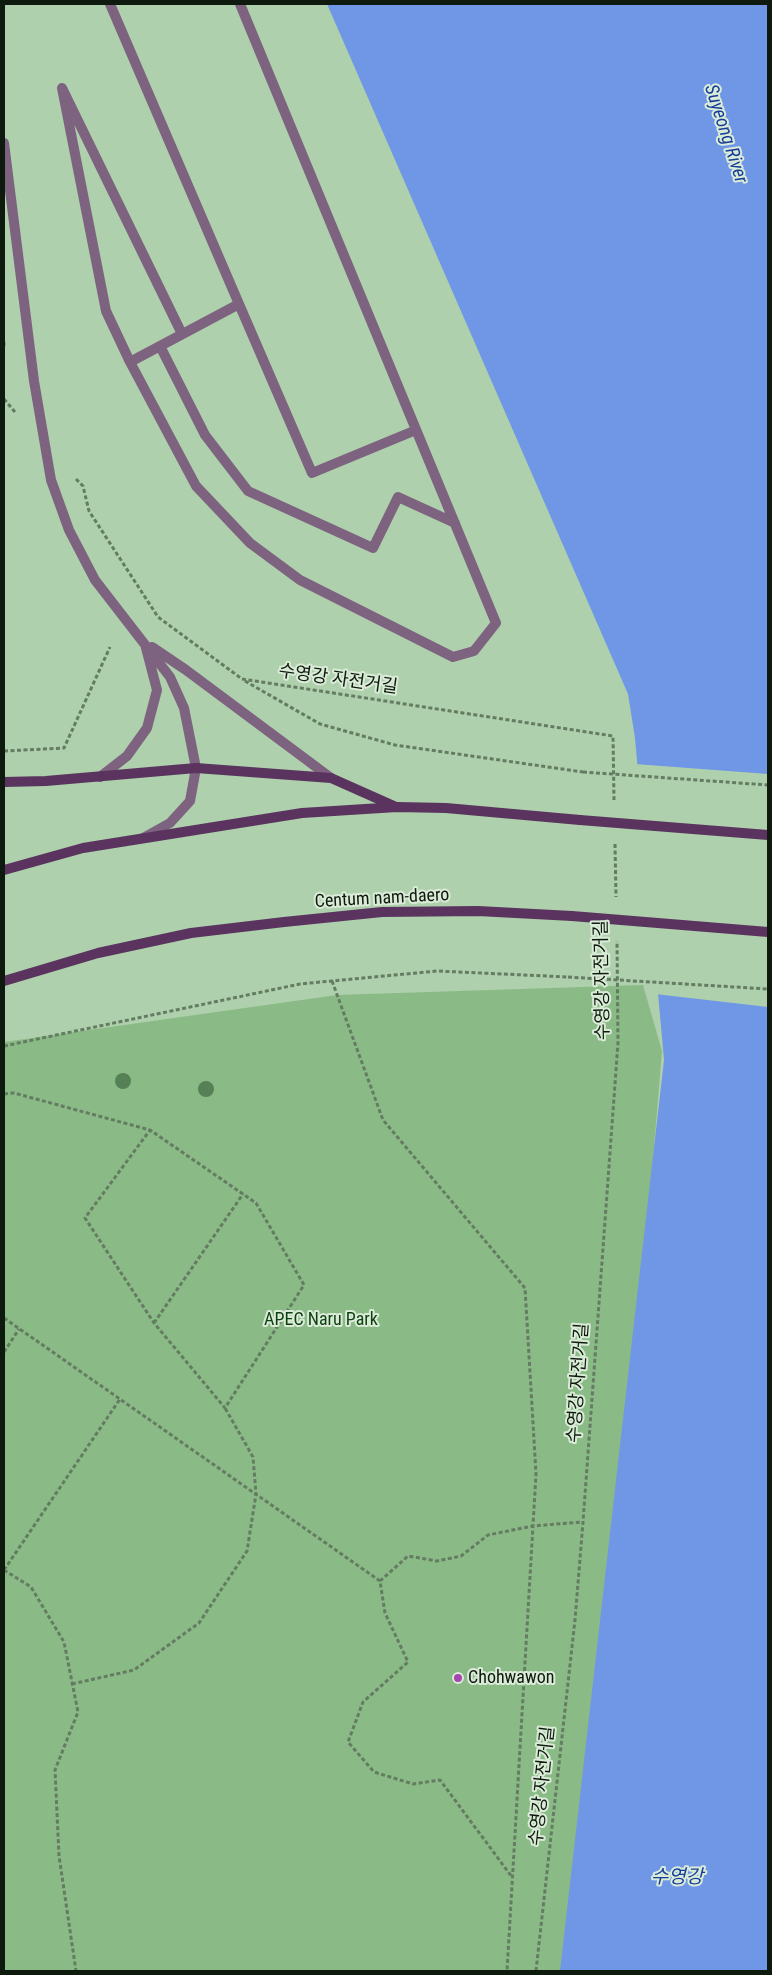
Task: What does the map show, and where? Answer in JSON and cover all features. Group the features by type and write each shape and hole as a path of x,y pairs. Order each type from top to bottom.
{"main road":[{"path":"4,782 46,781 196,768 331,778 397,807"},
{"path":"4,870 83,848 143,838 302,813 397,807 446,808 768,835"},
{"name":"Centum nam-daero","path":"4,981 107,951 191,933 382,912 478,911 572,916 768,932"}],"lane":[{"path":"110,4 312,473 416,430"},
{"path":"182,334 62,88 106,312 130,362 196,486 250,543 300,580 453,656 474,651 496,623 240,4"},
{"path":"4,143 34,381 51,480 69,530 95,580 170,676 184,708 196,768 190,801 170,823 143,838"},
{"path":"130,362 239,304"},
{"path":"160,346 205,435 248,491 373,548 398,497 455,523"},
{"path":"100,777 127,756 147,728 156,690 144,642"},
{"path":"144,642 186,670 331,778"}],"path":[{"path":"4,342 4,348"},
{"path":"4,399 17,414"},
{"name":"수영강 자전거길","path":"70,472 83,486 89,511 158,617 242,679 614,736 614,805"},
{"path":"4,751 64,748 110,647"},
{"path":"242,679 320,724 395,745 583,772 768,786"},
{"name":"수영강 자전거길","path":"615,835 616,904"},
{"name":"수영강 자전거길","path":"536,1971 574,1630 618,1043 616,934"},
{"path":"4,1046 300,984 437,971 768,989"},
{"path":"332,981 383,1120 525,1288 536,1474 507,1971"},
{"path":"4,1094 14,1093 150,1130 256,1204 304,1285 225,1408"},
{"path":"72,1684 134,1670 199,1623 247,1551 256,1494 252,1457 225,1408 154,1323 85,1218 150,1130"},
{"path":"154,1323 243,1194"},
{"path":"4,1318 380,1581 385,1613 408,1662 363,1702 348,1742 374,1772 413,1784 440,1780 512,1877"},
{"path":"4,1352 19,1329"},
{"path":"76,1971 59,1856 55,1770 78,1712 64,1642 31,1587 4,1570 120,1399"},
{"path":"380,1581 408,1556 437,1561 461,1556 488,1535 533,1526 582,1522"}],"green space":[{"name":"APEC Naru Park","path":"643,985 662,1051 586,1971 4,1971 4,1042 337,995"}],"water":[{"path":"327,4 768,4 768,1971 560,1971 664,1060 635,738 628,694"}],"pier":[{"path":"635,764 768,774 768,1007 655,994"}],"place":[{"name":"Chohwawon","path":"458,1678"}],"water label":[{"name":"Suyeong River","path":"725,134"},
{"name":"수영강","path":"677,1878"}]}
